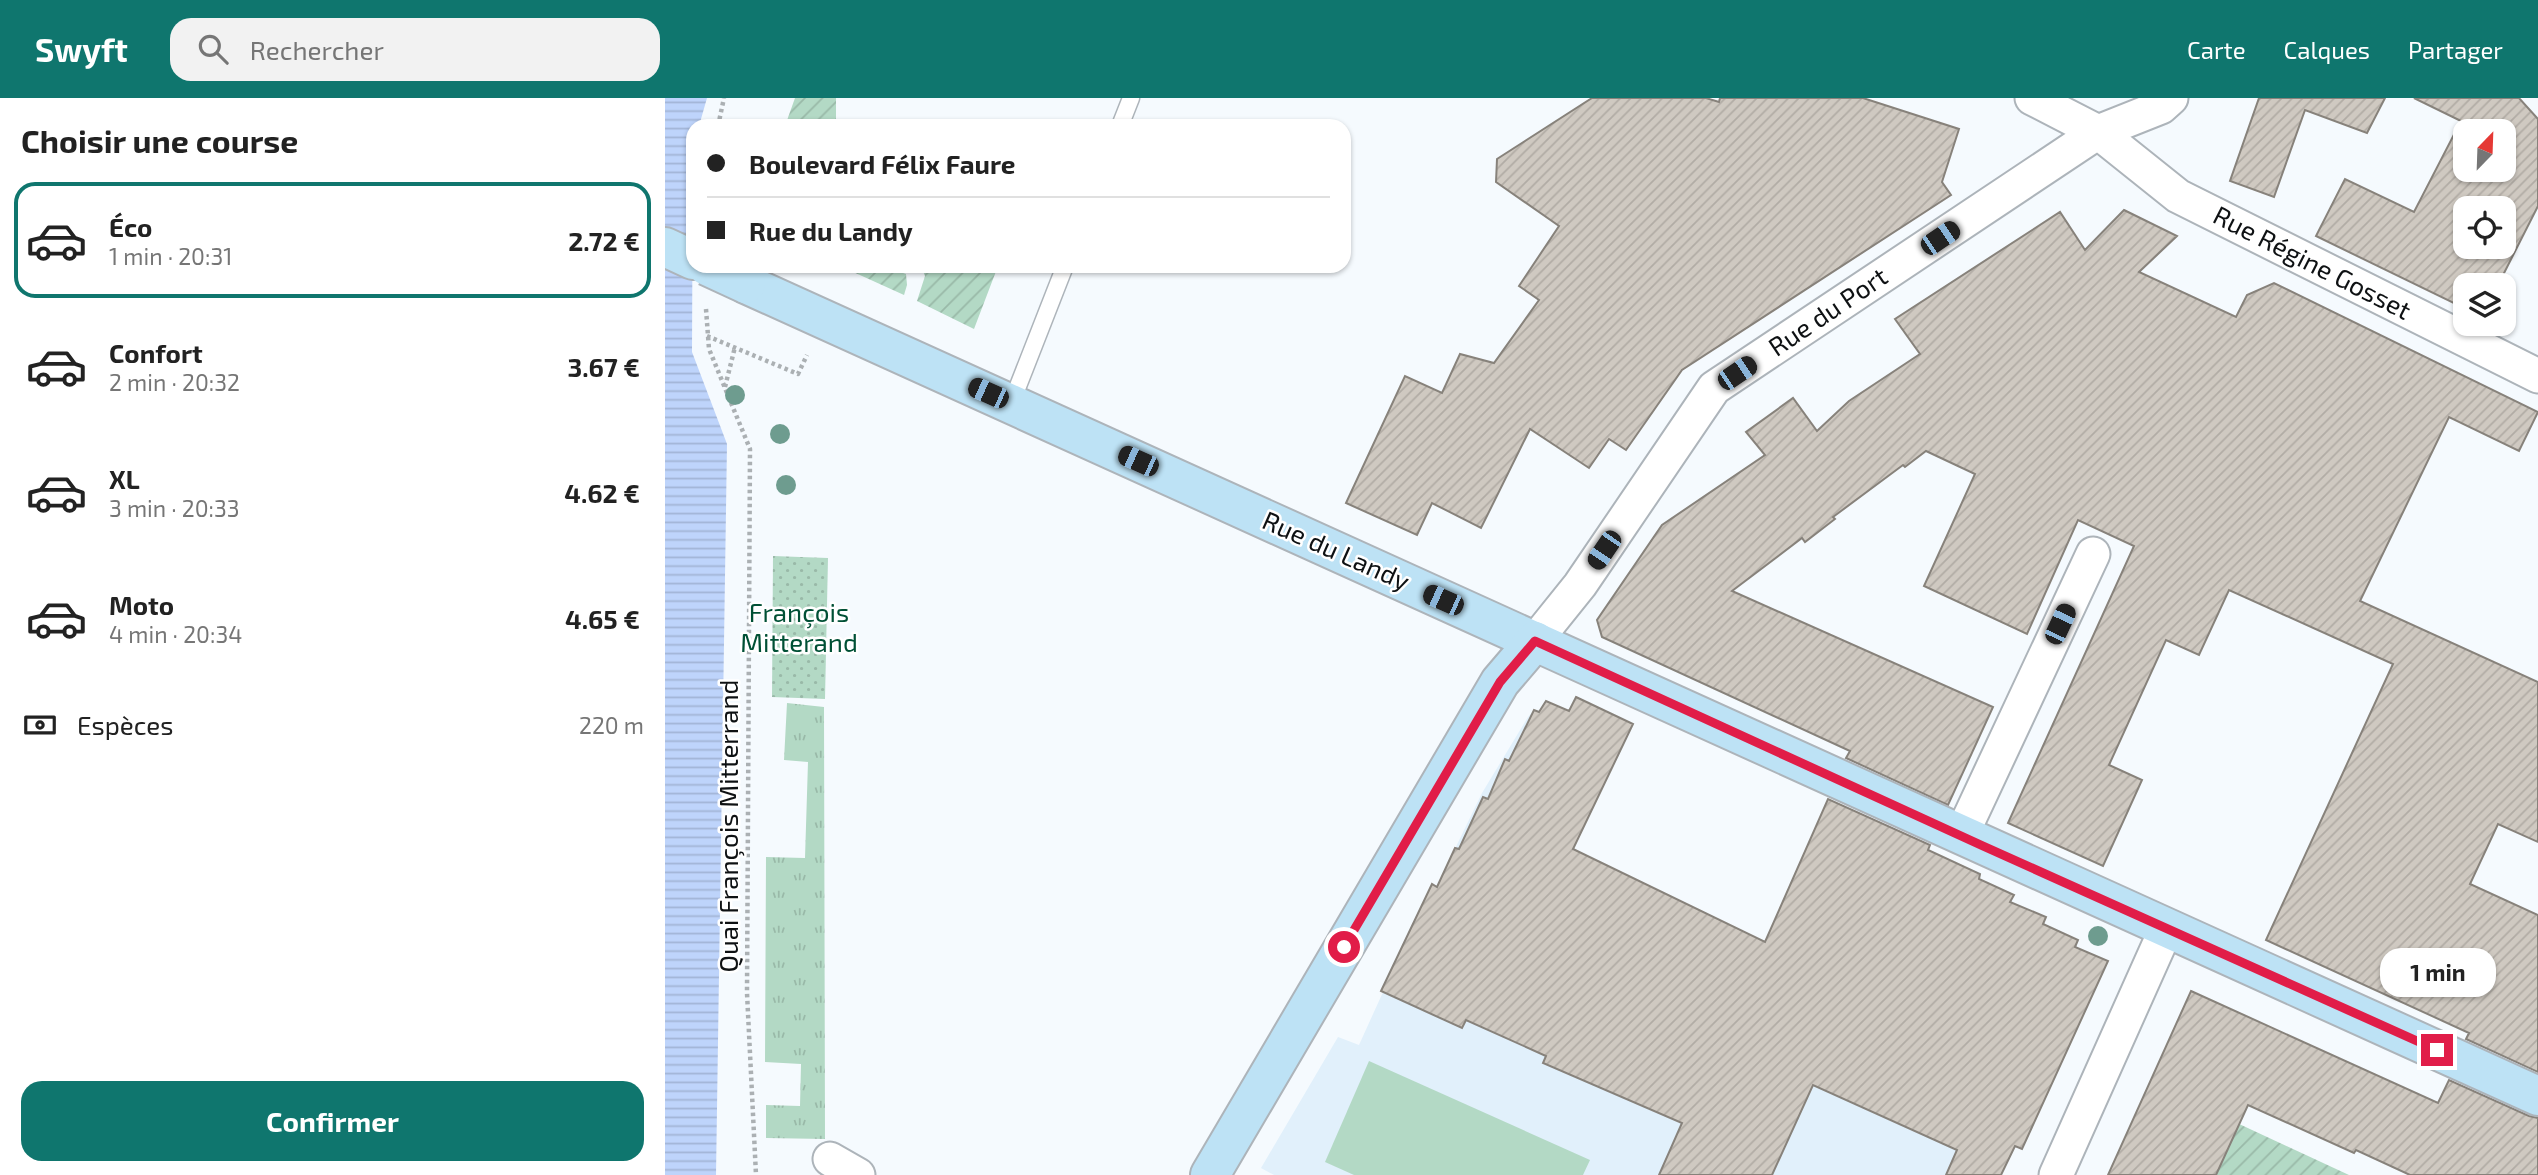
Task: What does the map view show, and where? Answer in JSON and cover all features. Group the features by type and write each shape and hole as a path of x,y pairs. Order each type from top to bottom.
{"main road":[{"path":"665,247 686,257"},
{"name":"Rue du Landy","path":"722,273 2538,1096"},
{"path":"1210,1175 1500,682 1535,641"}],"street":[{"name":"Rue Régine Gosset","path":"2032,98 2098,132 2178,196 2538,376"},
{"name":"Rue du Port","path":"1535,641 1584,579 1714,388 2098,132 2161,107 2171,98"},
{"path":"1961,836 2093,554"},
{"path":"2056,1175 2167,927"},
{"path":"830,1159 858,1175"}],"lane":[{"path":"1123,119 1131,98"},
{"path":"1011,404 1062,273"}],"path":[{"path":"719,119 724,98"},
{"name":"Quai François Mitterrand","path":"705,317 709,349 750,449 747,993 756,1175"},
{"path":"707,336 798,374"},
{"path":"725,387 735,347"}],"shaded area":[{"path":"1576,697 1633,724 1573,849 1904,1013 1966,867 1981,873 1979,879 2014,895 2011,902 2046,917 2044,924 2078,940 2076,947 2108,961 2022,1149 2014,1146 2001,1175 1274,1175 1261,1168 1338,1037 1359,1045 1432,884 1437,886 1482,793 1528,717 1534,710 1539,712 1546,701 1569,711"}],"green space":[{"path":"795,98 836,98 836,119 788,119"},
{"path":"855,273 906,274 904,295"},
{"path":"924,273 995,273 974,329 917,301"},
{"name":"François Mitterand","path":"773,556 828,558 825,699 772,697"},
{"path":"787,703 824,707 825,1139 766,1138 766,1105 800,1106 801,1064 765,1062 766,857 805,858 808,762 784,760"},
{"path":"1369,1061 1590,1160 1583,1175 1354,1175 1325,1162"},
{"path":"2222,1116 2349,1175 2216,1175"}],"water":[{"path":"665,98 707,98 701,119 686,119 686,273 692,273 692,352 727,444 716,1175 665,1175"}],"building":[{"path":"1592,98 1706,98 1719,102 1720,98 1863,98 1959,129 1942,182 1951,195 1682,370 1626,450 1609,439 1589,468 1530,429 1481,528 1432,503 1417,535 1346,503 1405,376 1442,393 1460,354 1494,363 1539,300 1519,286 1559,226 1496,182 1497,159"},
{"path":"2259,98 2385,98 2367,133 2305,110 2274,197 2230,181"},
{"path":"2414,98 2519,98 2538,119 2538,206 2516,249 2516,196 2453,196 2453,259 2511,259 2504,273 2453,273 2453,303 2316,236 2345,179 2414,212 2453,136 2453,182 2517,182 2517,119 2457,119"},
{"path":"2124,210 2177,236 2139,272 2236,317 2247,295 2274,283 2538,412 2519,451 2449,417 2360,601 2538,682 2538,842 2498,824 2470,884 2538,915 2538,1072 2466,1039 2469,1033 2266,940 2393,664 2229,590 2199,655 2166,640 2109,765 2142,780 2103,866 2008,823 2134,546 2078,520 2027,634 1924,586 1975,474 1926,451 1833,517 1835,519 1805,542 1802,538 1732,591 1993,707 1948,805 1846,758 1850,751 1602,637 1597,620 1662,525 1765,455 1746,432 1793,398 1817,431 1849,401 1920,354 1895,319 2060,212 2085,250"},
{"path":"1576,697 1633,724 1573,849 1765,942 1828,799 1930,845 1928,850 1980,874 1979,879 2014,895 2010,902 2046,917 2043,924 2078,940 2075,947 2108,961 2022,1149 2015,1146 2001,1175 1946,1175 1957,1150 1813,1085 1772,1175 1659,1175 1682,1123 1543,1063 1546,1056 1466,1020 1462,1028 1381,991 1432,884 1437,887 1455,848 1459,849 1483,797 1488,799 1505,759 1509,761 1534,710 1539,712 1546,701 1569,711"},
{"path":"2191,991 2438,1103 2449,1080 2538,1118 2538,1175 2410,1175 2248,1105 2216,1175 2108,1175"}],"route":[{"path":"1344,947 1500,682 1535,641 2437,1050"}]}
